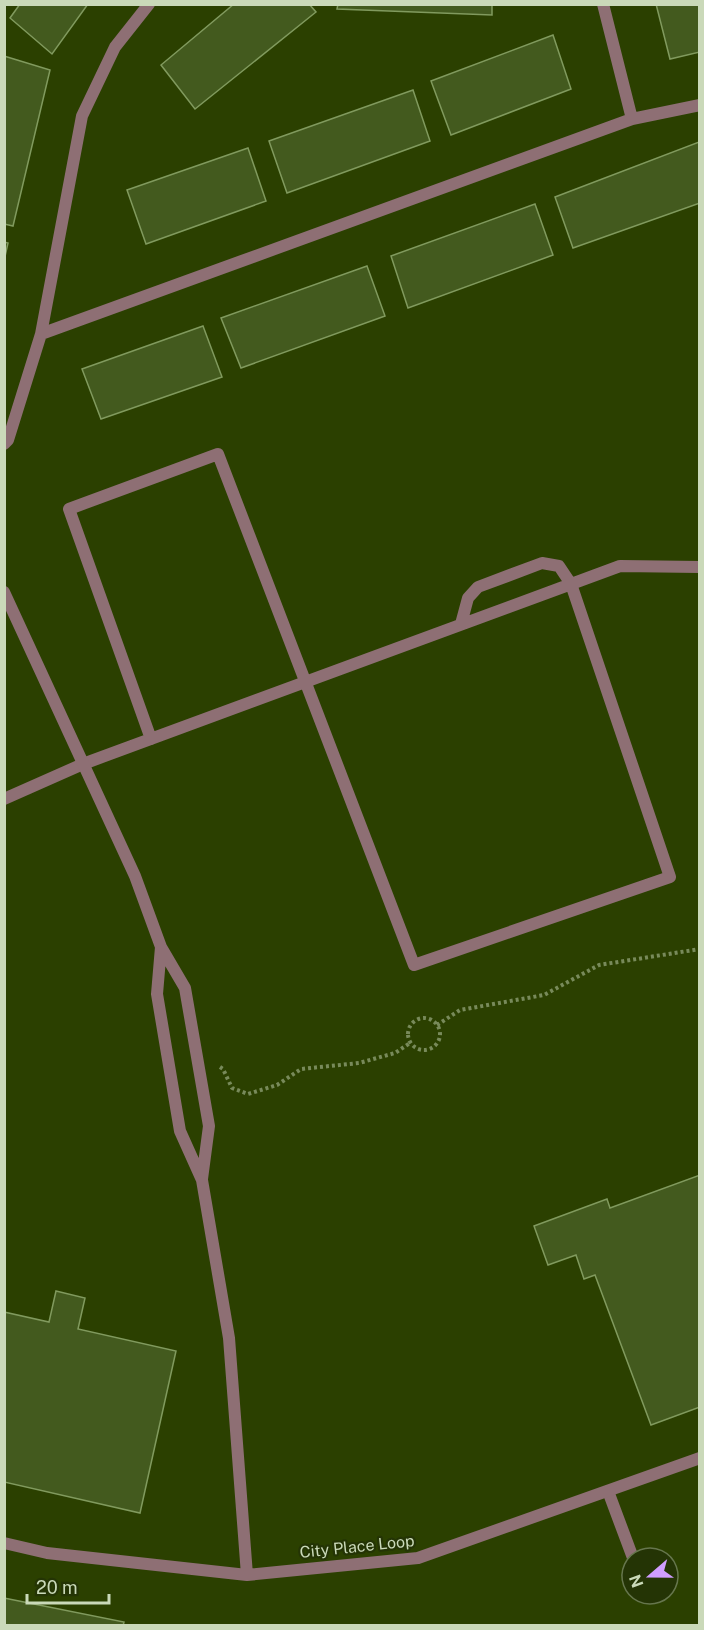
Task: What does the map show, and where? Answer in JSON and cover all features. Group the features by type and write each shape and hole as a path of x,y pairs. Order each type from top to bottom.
{"street":[{"path":"4,444 8,440 41,334 82,116 115,47 149,4"},
{"path":"603,4 632,119"},
{"path":"41,334 632,119 699,105"},
{"path":"151,739 69,509 218,454 414,965 670,877 571,584 559,566 542,563 478,587 468,598 461,624"},
{"path":"4,799 83,764 620,566 699,567"},
{"path":"4,592 135,876 161,947 185,988 208,1126 202,1180"},
{"path":"161,947 157,994 180,1131 202,1180 229,1338 247,1575"},
{"name":"City Place Loop","path":"4,1543 47,1553 247,1575 418,1558 699,1458"},
{"path":"608,1491 629,1546"}],"path":[{"path":"437,1025 460,1010 544,995 599,965 699,949"},
{"path":"425,1017 437,1025 440,1039 436,1045 422,1050 410,1043 407,1036 411,1022 425,1017"},
{"path":"197,1056 209,1059 223,1069 232,1088 248,1094 277,1085 301,1069 359,1063 395,1053 410,1043"}],"building":[{"path":"20,4 88,4 52,54 10,18"},
{"path":"234,4 309,4 316,12 195,109 161,65"},
{"path":"338,4 492,4 492,15 337,9"},
{"path":"656,4 700,4 700,52 670,59"},
{"path":"553,35 571,89 451,135 431,81"},
{"path":"4,56 50,70 13,226 4,224"},
{"path":"413,90 430,141 287,193 269,141"},
{"path":"699,142 700,203 573,248 555,197"},
{"path":"248,148 266,201 146,244 127,190"},
{"path":"535,204 553,255 408,308 391,256"},
{"path":"4,242 8,243 4,261"},
{"path":"367,266 385,316 241,368 221,318"},
{"path":"203,326 222,377 101,419 82,369"},
{"path":"700,1175 700,1407 651,1425 595,1275 584,1279 576,1255 548,1265 534,1226 607,1199 610,1208"},
{"path":"56,1291 85,1298 78,1329 176,1351 140,1513 4,1482 4,1312 49,1322"},
{"path":"4,1598 124,1622 123,1626 4,1626"}]}
